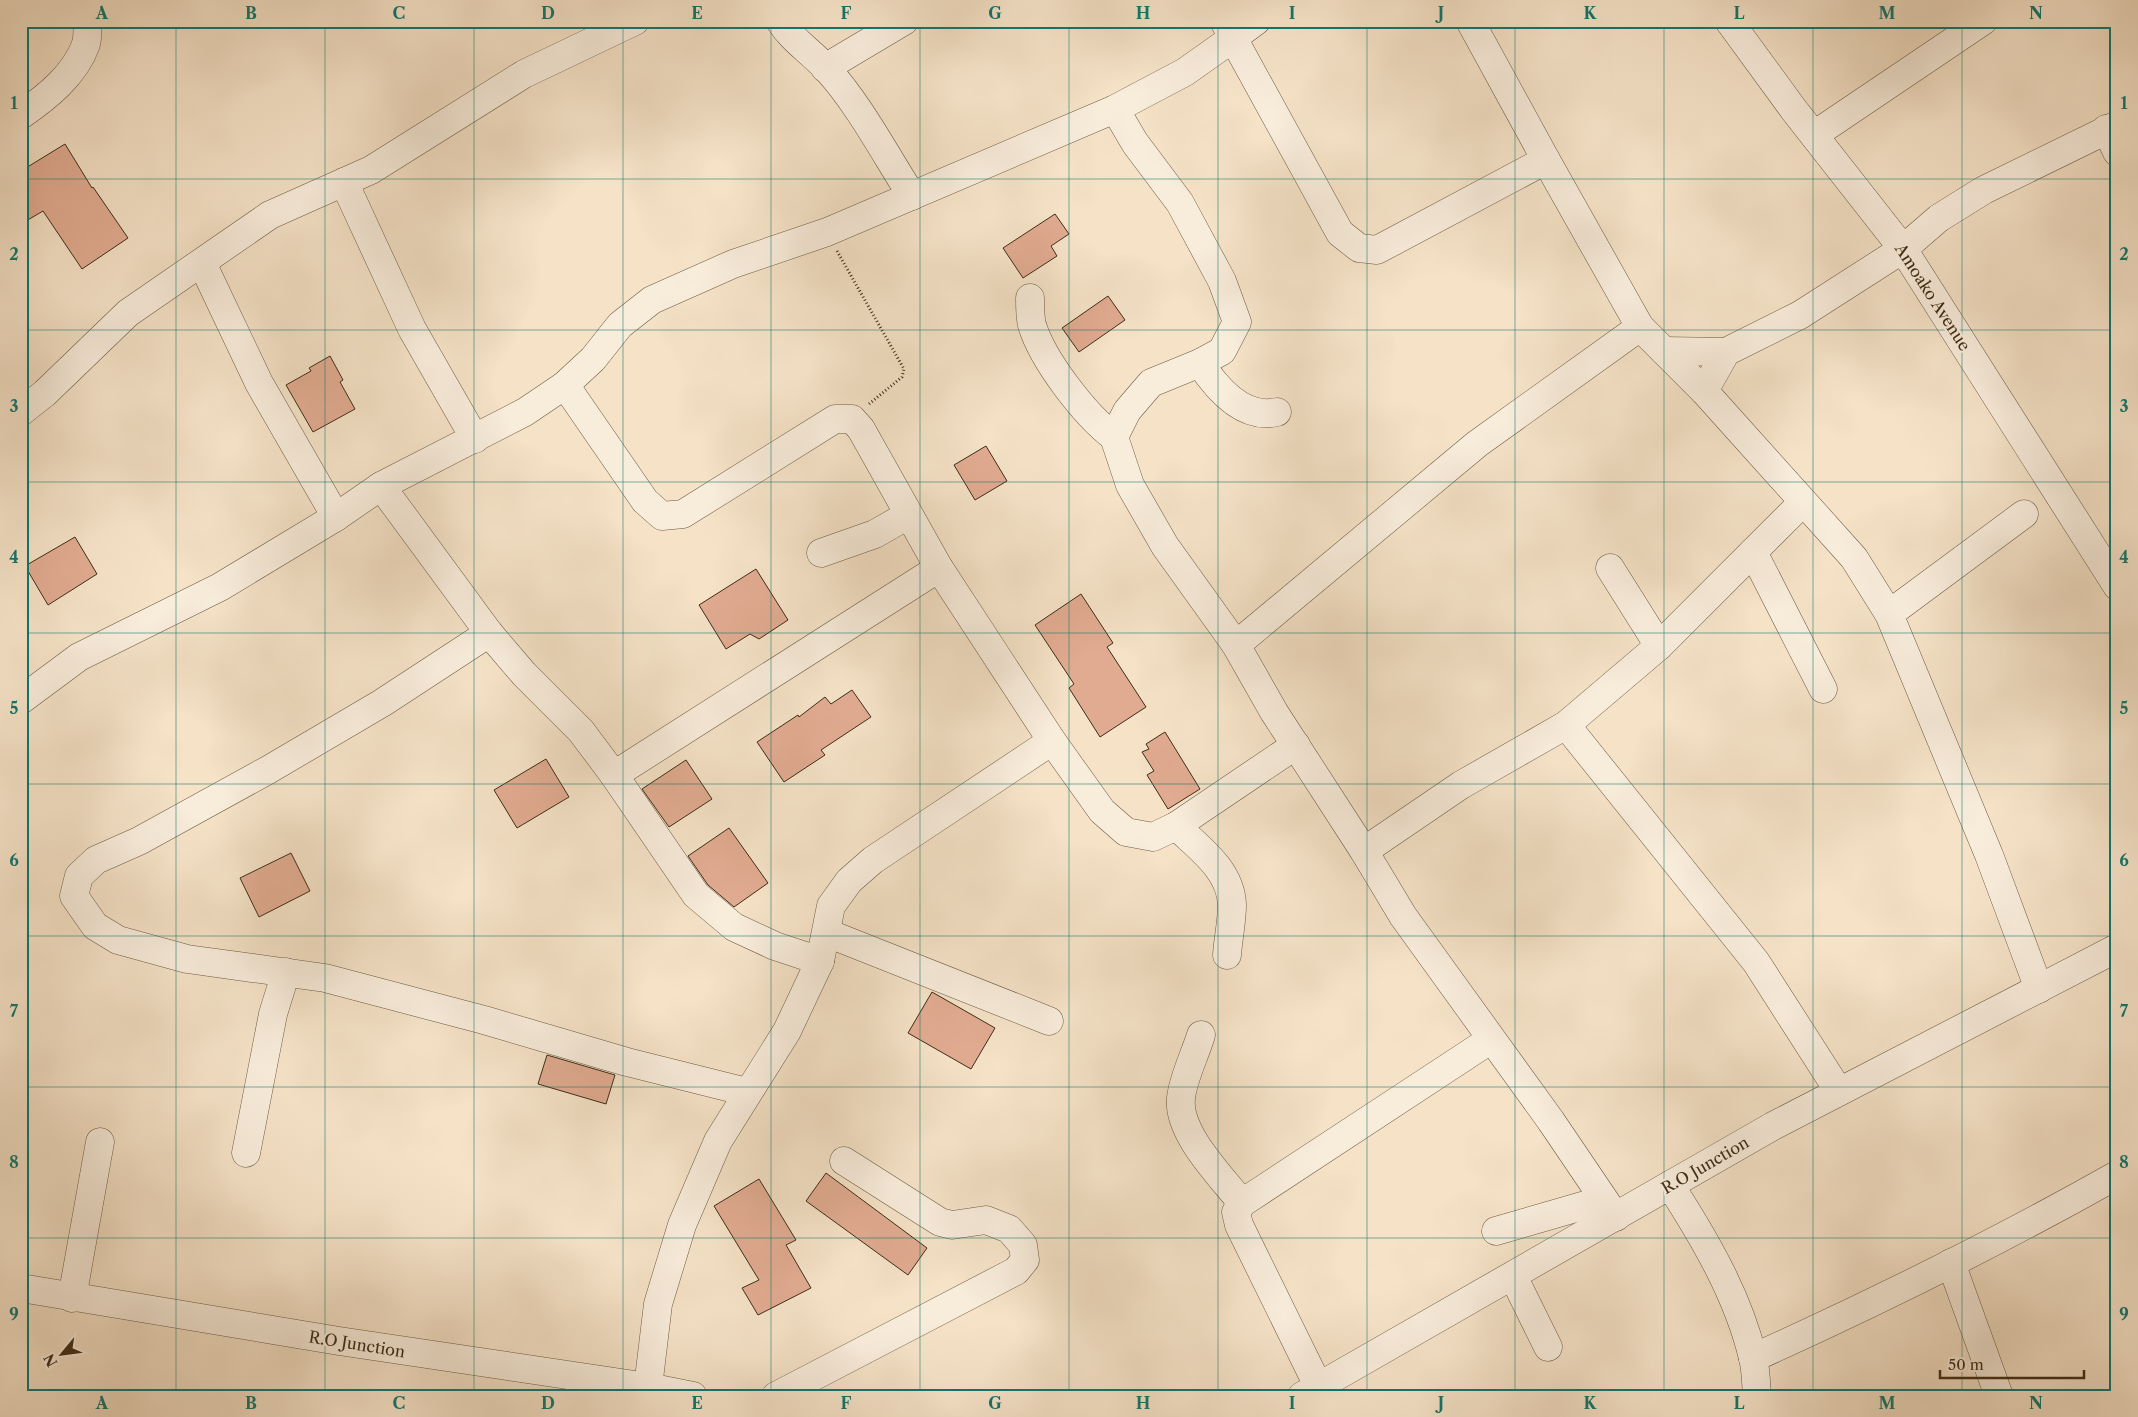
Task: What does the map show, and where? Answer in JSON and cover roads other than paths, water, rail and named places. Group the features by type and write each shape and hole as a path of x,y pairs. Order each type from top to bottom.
{"street":[{"path":"21,115 41,101 72,71 87,43 88,21"},
{"path":"21,412 45,393 128,313 270,215 371,170 524,74 635,21"},
{"path":"780,21 790,37 825,68 855,107 912,196"},
{"path":"825,68 904,21"},
{"path":"21,700 79,657 220,587 336,517 381,486 525,412 565,386 593,359 620,325 652,300 733,264 827,232 1115,109 1185,72 1228,30 1256,21"},
{"path":"1470,21 1640,327 1704,391 1854,558 1889,614 1989,855 2039,989"},
{"name":"Amoako Avenue","path":"1729,21 1814,135 1903,249 2117,586"},
{"path":"1814,135 1983,21"},
{"path":"1228,30 1340,232 1359,248 1377,250 1546,160"},
{"path":"1114,438 1127,411 1151,383 1200,363 1222,351 1237,322 1222,281 1180,203 1135,143 1115,109"},
{"path":"1664,352 1726,352 1800,315 1903,249 1939,218 1984,190 2113,136"},
{"path":"344,182 412,329 475,439"},
{"path":"202,263 260,383 336,517"},
{"path":"1030,298 1031,323 1038,341 1077,402 1096,424 1114,438 1130,485 1165,546 1236,645 1274,712 1364,851 1403,916 1490,1040 1551,1121 1610,1208 1496,1231"},
{"path":"1236,645 1477,444 1640,327"},
{"path":"1704,391 1726,352"},
{"path":"1200,363 1213,382 1248,412 1264,415 1277,412"},
{"path":"565,386 645,501 662,516 683,514 835,420 852,419 861,429 939,568 1052,741 1102,811 1126,832 1153,836 1176,826 1296,745"},
{"path":"381,486 489,633 524,674 581,731 614,775 696,895 734,928 774,946 820,960"},
{"path":"1364,851 1461,785 1566,725 1659,646 1803,502"},
{"path":"1889,614 2024,514"},
{"path":"821,553 875,534 908,515"},
{"path":"1753,552 1823,689"},
{"path":"614,775 939,568"},
{"path":"1610,568 1659,646"},
{"path":"489,633 382,703 139,841 96,860 78,876 74,896 95,926 118,940 186,959 325,978 484,1020 627,1062 747,1092"},
{"path":"1566,725 1756,962 1838,1090"},
{"path":"648,1387 658,1304 682,1225 718,1141 787,1031 820,960 831,906 850,881 873,860 1052,741"},
{"path":"1176,826 1220,868 1228,885 1232,904 1227,955"},
{"path":"827,933 1049,1021"},
{"name":"R.O Junction","path":"1314,1393 1513,1276 1610,1208 1670,1185 1838,1090 2117,948"},
{"path":"246,1154 267,1043 286,972"},
{"path":"1201,1035 1181,1097 1181,1116 1187,1131 1242,1203"},
{"path":"1314,1393 1239,1225 1236,1212 1242,1203 1490,1040"},
{"path":"72,1298 100,1142"},
{"path":"776,1396 1016,1270 1025,1260 1023,1246 1009,1229 986,1220 952,1225 940,1222 844,1161"},
{"path":"1753,1358 1860,1310 2114,1182"},
{"path":"1670,1185 1704,1238 1736,1308 1753,1358 1757,1396"},
{"path":"1951,1263 1999,1396"},
{"path":"1513,1276 1548,1346"},
{"name":"R.O Junction","path":"21,1288 349,1343 648,1387 693,1396"}]}
